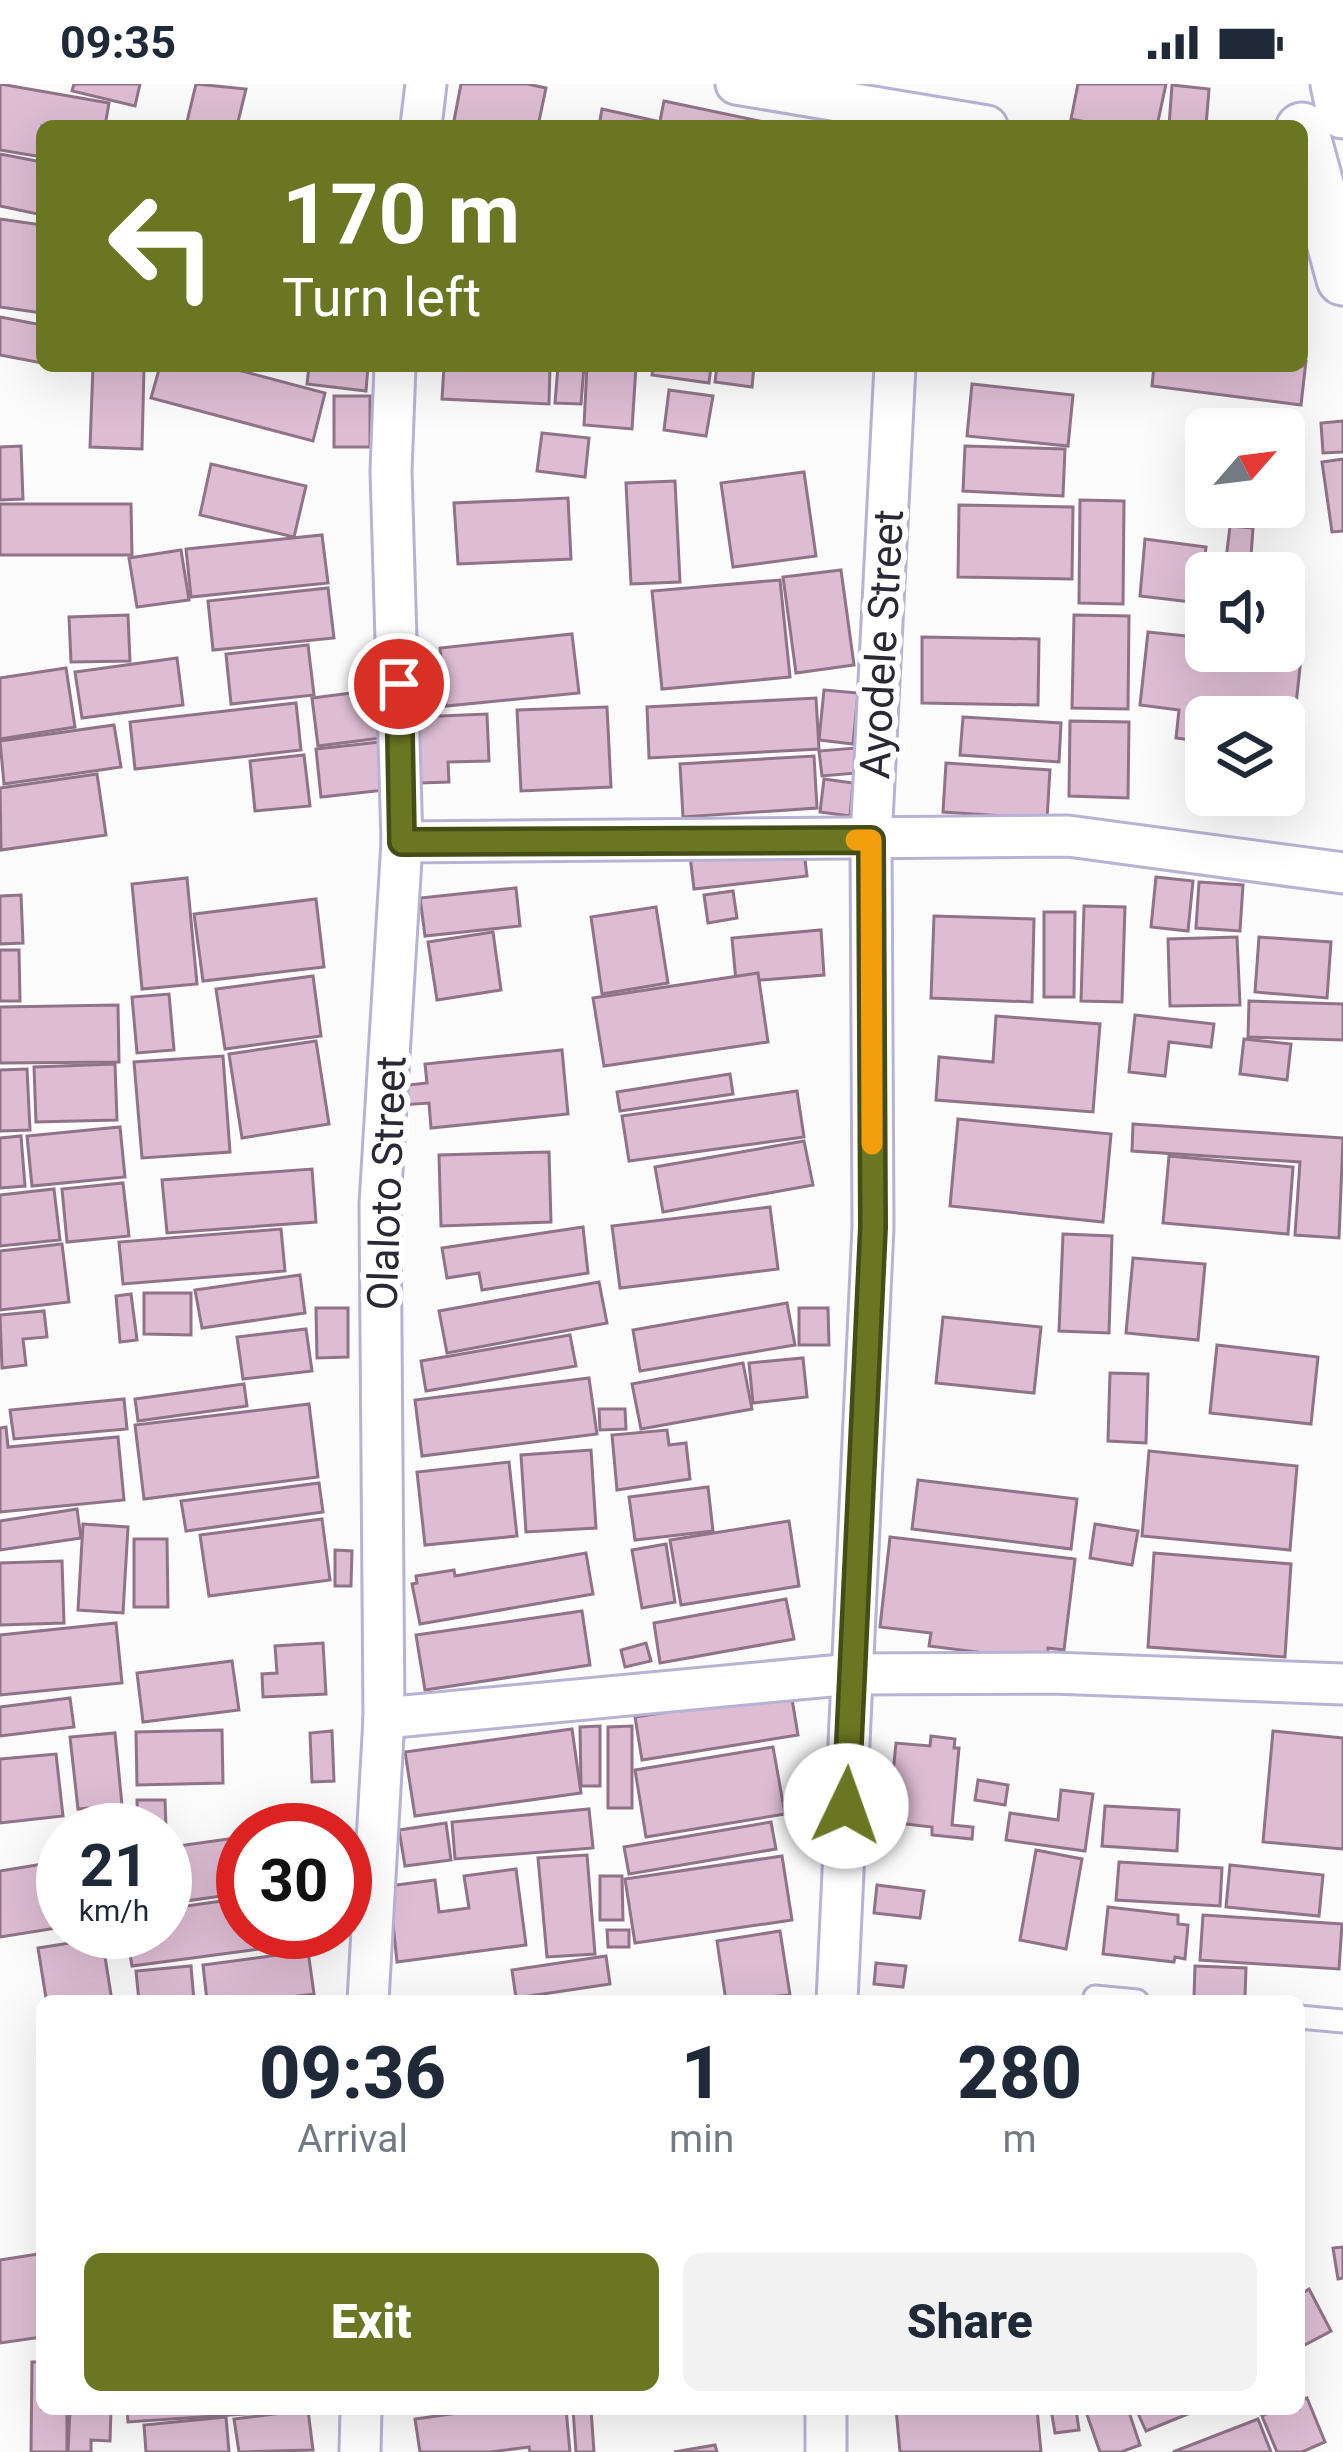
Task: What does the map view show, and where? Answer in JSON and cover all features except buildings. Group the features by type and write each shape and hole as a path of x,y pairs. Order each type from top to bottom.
{"street":[{"path":"422,120 426,84"},
{"path":"1289,84 1298,120"},
{"path":"1336,84 1343,112"},
{"path":"748,85 904,120"},
{"path":"1308,156 1343,279"},
{"name":"Olaloto Street","path":"368,1995 384,1718 380,1204 402,842 391,471 395,372"},
{"name":"Ayodele Street","path":"837,1995 873,1227 871,840 895,372"},
{"path":"402,842 1068,836 1343,873"},
{"path":"384,1718 852,1674 1053,1673 1343,1684"},
{"path":"360,2452 361,2415"},
{"path":"826,2415 826,2452"}],"lane":[{"path":"1305,2018 1343,2021"}],"slow traffic":[{"path":"856,840 871,840 872,1144"}],"route":[{"path":"399,684 402,842 871,840 873,1227 846,1806"}]}
